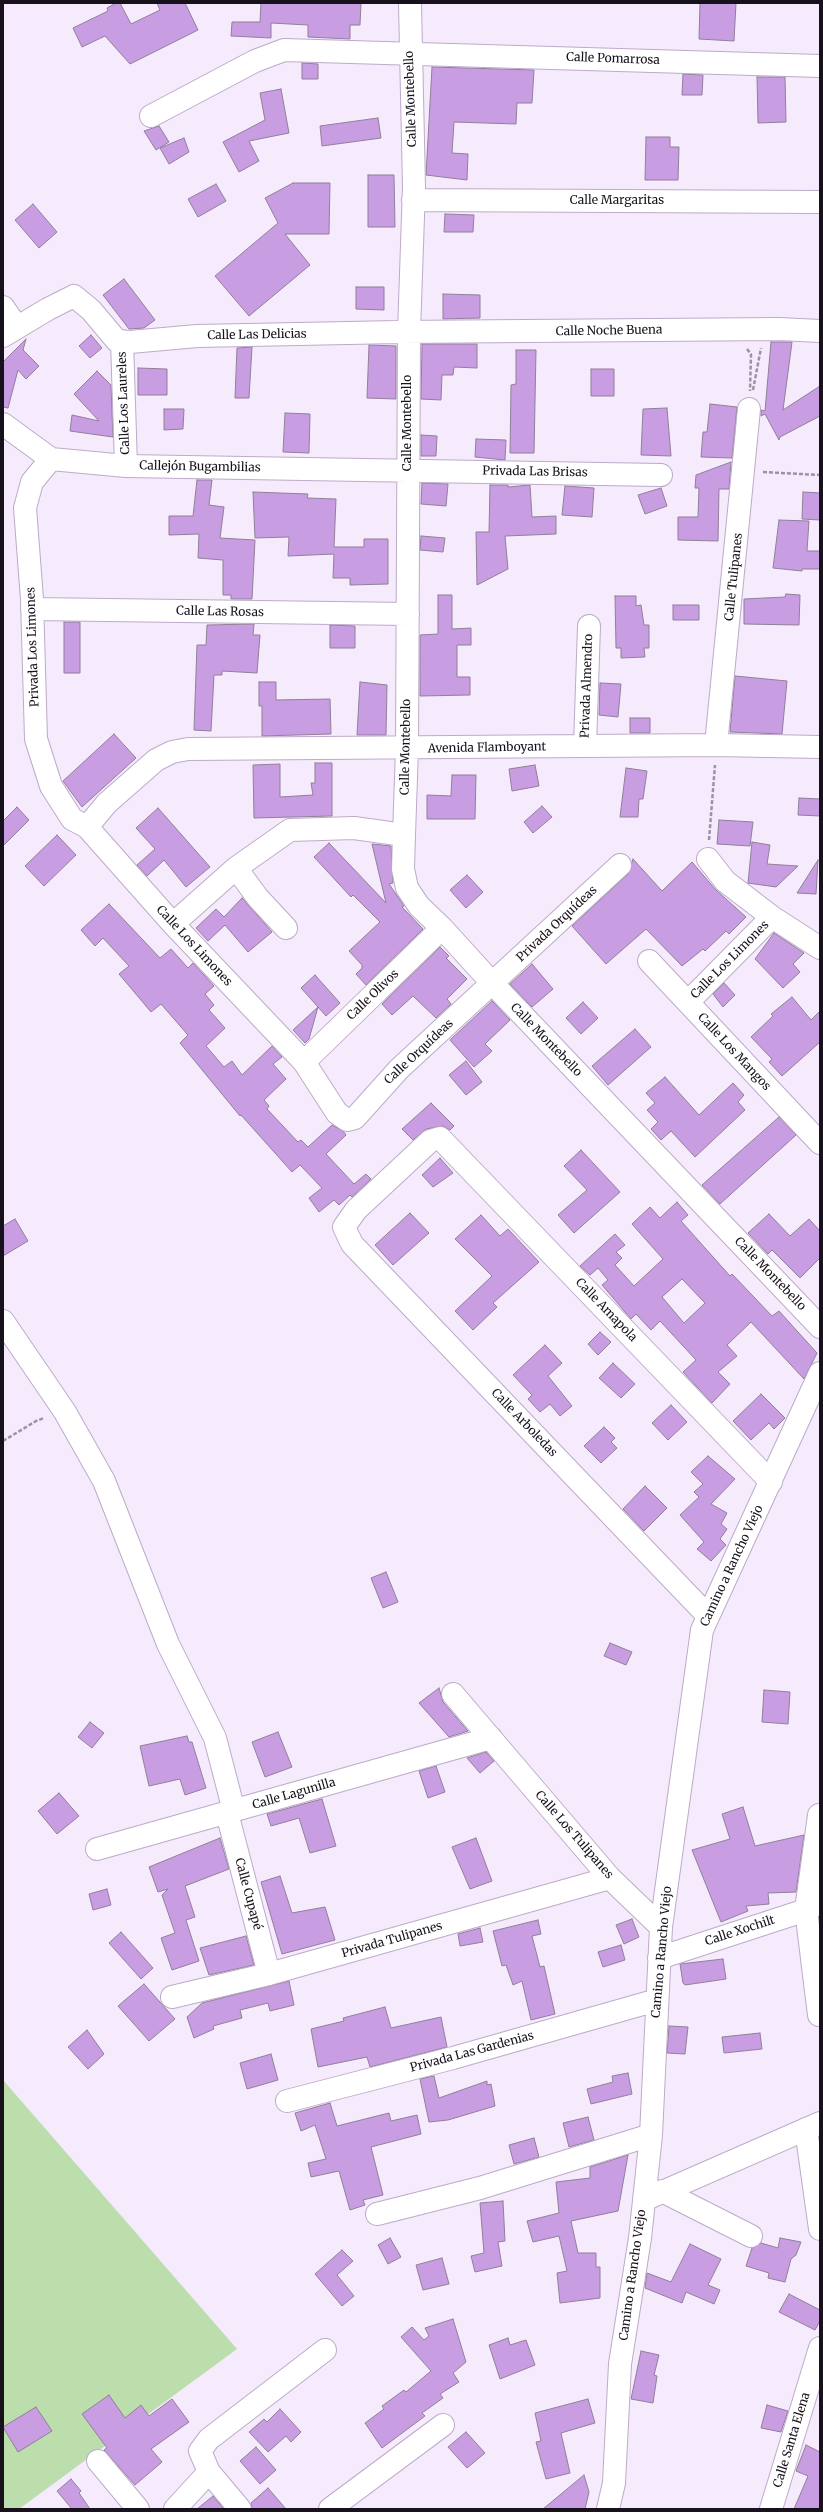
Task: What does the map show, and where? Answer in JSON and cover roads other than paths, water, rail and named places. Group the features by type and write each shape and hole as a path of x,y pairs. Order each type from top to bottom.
{"street":[{"name":"Calle Montebello","path":"410,3 407,52 414,200 403,332 408,470 408,748 403,869 407,888 419,906 442,928 493,984 820,1327"},
{"name":"Calle Pomarrosa","path":"151,116 255,61 284,50 407,52 820,66"},
{"name":"Calle Margaritas","path":"414,200 820,202"},
{"path":"3,307 10,332 48,309 74,296 120,341"},
{"name":"Calle Noche Buena","path":"403,332 728,330 779,328 820,331"},
{"name":"Calle Las Delicias","path":"120,341 197,336 403,332"},
{"name":"Calle Los Laureles","path":"120,341 126,466"},
{"name":"Calle Tulipanes","path":"716,745 745,470 749,409"},
{"name":"Callejón Bugambilias","path":"3,424 51,458 126,466 408,470"},
{"name":"Privada Los Limones","path":"51,458 32,482 25,508 32,610 36,738 51,786 72,819 87,827"},
{"name":"Privada Las Brisas","path":"408,470 661,475"},
{"name":"Calle Las Rosas","path":"32,610 408,614"},
{"name":"Privada Almendro","path":"585,746 589,626"},
{"name":"Avenida Flamboyant","path":"87,827 107,803 156,760 172,752 188,749 716,745 820,747"},
{"name":"Calle Los Limones","path":"87,827 173,924 304,1062 337,1113 347,1120"},
{"path":"173,924 236,868 290,830 354,828 404,835"},
{"path":"708,859 725,881 772,917 820,948"},
{"name":"Privada Orquídeas","path":"493,984 620,865"},
{"path":"236,868 258,898 286,928"},
{"name":"Calle Los Limones","path":"688,1002 772,917"},
{"name":"Calle Olivos","path":"304,1062 442,928"},
{"name":"Calle Los Mangos","path":"649,961 820,1143"},
{"name":"Calle Orquídeas","path":"347,1120 355,1118 400,1069 493,984"},
{"name":"Calle Arboledas","path":"440,1138 430,1140 356,1210 344,1227 352,1244 708,1616"},
{"name":"Calle Amapola","path":"440,1138 771,1482"},
{"name":"Calle Cupapé","path":"3,1321 65,1412 104,1481 168,1644 215,1738 269,1974"},
{"name":"Camino a Rancho Viejo","path":"608,2509 614,2483 620,2364 653,2196 651,2136 661,1927 702,1630 820,1373"},
{"name":"Calle Los Tulipanes","path":"453,1694 610,1878 661,1927"},
{"name":"Calle Lagunilla","path":"97,1849 491,1738"},
{"path":"819,1814 813,1906 819,2015"},
{"name":"Privada Tulipanes","path":"172,1997 269,1974 610,1878"},
{"name":"Calle Xochilt","path":"659,1958 813,1906"},
{"name":"Privada Las Gardenias","path":"287,2101 453,2058 657,2000"},
{"path":"653,2196 813,2126 820,2229"},
{"path":"377,2214 480,2188 651,2136"},
{"path":"653,2196 751,2236"},
{"name":"Calle Santa Elena","path":"771,2509 820,2348"},
{"path":"240,2509 209,2472 200,2451 209,2439 325,2350"},
{"path":"330,2509 443,2425"},
{"path":"98,2461 138,2509"},
{"path":"175,2509 209,2472"}]}
